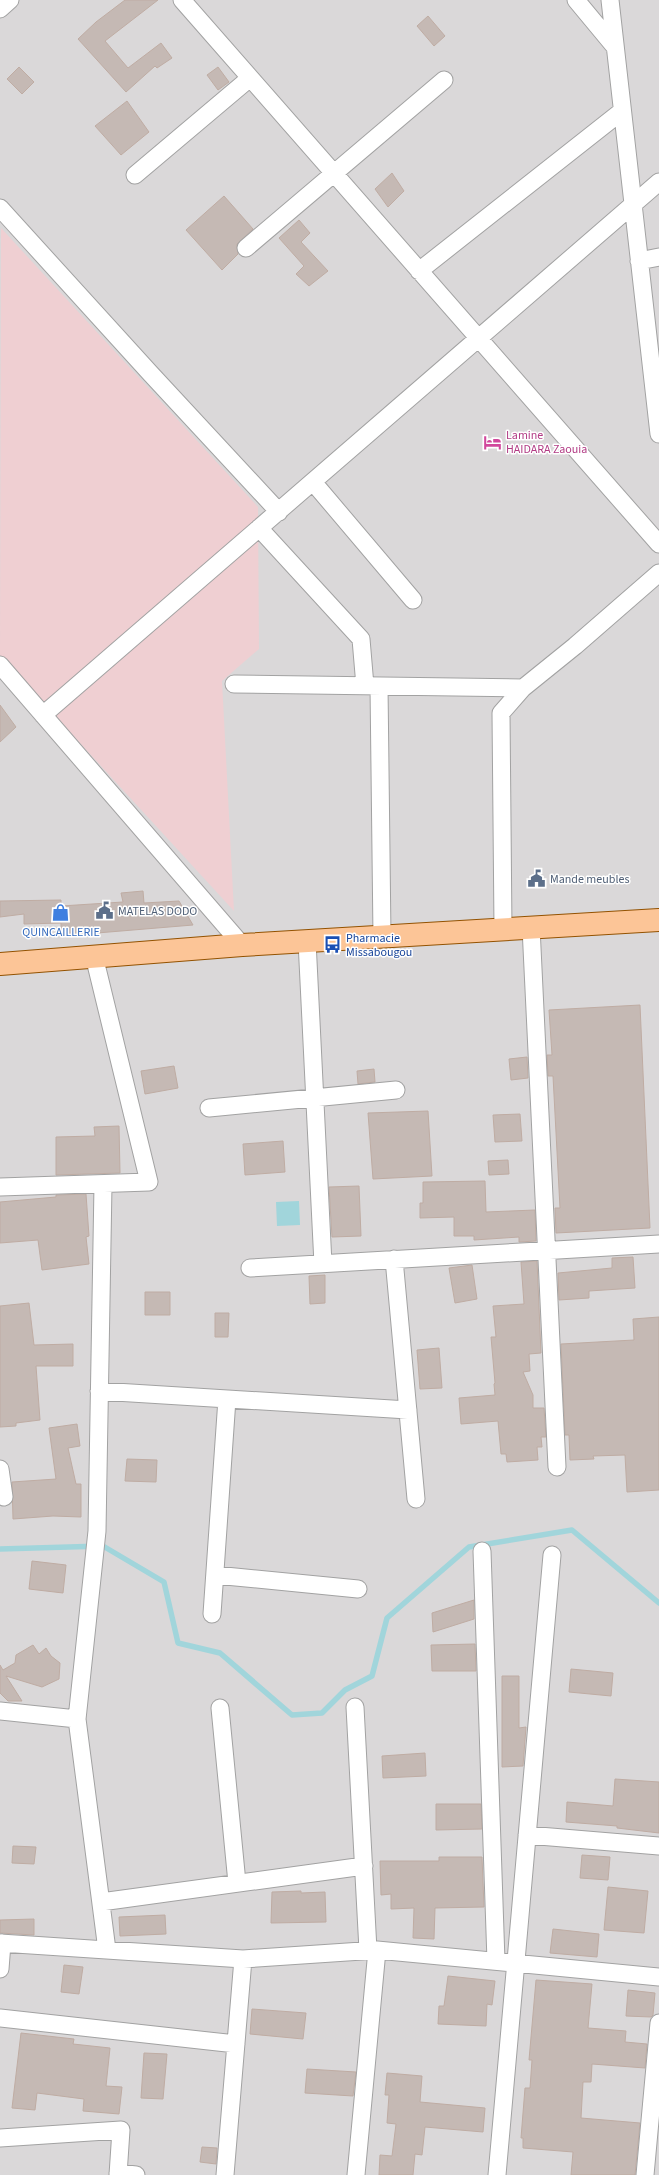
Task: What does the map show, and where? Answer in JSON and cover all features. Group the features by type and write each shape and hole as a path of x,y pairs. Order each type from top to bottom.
{"main road":[{"path":"0,964 242,945 659,920"}],"street":[{"path":"0,9 10,0"},
{"path":"182,0 659,544"},
{"path":"576,0 615,47"},
{"path":"610,0 634,203 639,261 656,374 659,434"},
{"path":"135,176 250,78"},
{"path":"246,248 444,80"},
{"path":"419,270 622,111"},
{"path":"43,715 659,182"},
{"path":"0,208 279,512"},
{"path":"639,261 659,258"},
{"path":"313,482 413,600"},
{"path":"259,528 361,639 372,686 382,936"},
{"path":"503,929 501,713 523,688 575,646 659,573"},
{"path":"0,665 242,945"},
{"path":"234,684 523,688"},
{"path":"531,927 557,1467"},
{"path":"307,941 323,1264"},
{"path":"0,1187 103,1185 149,1182 94,956"},
{"path":"209,1108 396,1090"},
{"path":"103,1185 97,1531 77,1719 107,1950"},
{"path":"250,1268 659,1244"},
{"path":"394,1259 416,1499"},
{"path":"99,1391 408,1410"},
{"path":"212,1614 227,1399"},
{"path":"0,1469 4,1497"},
{"path":"482,1551 496,1961"},
{"path":"498,2175 552,1555"},
{"path":"215,1575 358,1589"},
{"path":"355,1707 364,1866 372,1950 356,2175"},
{"path":"220,1708 237,1883"},
{"path":"0,1711 77,1719"},
{"path":"527,1835 659,1846"},
{"path":"101,1902 364,1866"},
{"path":"0,1969 1,1943 243,1959 372,1950 659,1977"},
{"path":"225,2175 243,1959"},
{"path":"0,2018 236,2044"},
{"path":"645,2175 659,2023"},
{"path":"0,2138 121,2130 118,2174 136,2175"}],"shaded area":[{"path":"0,0 659,0 659,2175 0,2175"},
{"path":"1,228 258,507 259,649 222,681 234,911 0,656"}],"water":[{"path":"299,1201 300,1225 277,1226 276,1202"}],"building":[{"path":"125,0 158,0 105,41 128,68 161,43 172,58 157,68 155,66 126,92 78,39 96,22"},
{"path":"428,16 445,36 434,46 417,26"},
{"path":"19,67 34,82 22,94 7,79"},
{"path":"218,67 229,82 218,90 207,75"},
{"path":"127,101 149,132 121,155 95,126"},
{"path":"392,173 404,191 388,207 375,189"},
{"path":"224,196 253,229 237,244 238,254 222,270 186,230"},
{"path":"299,220 310,233 301,242 328,271 309,286 296,274 304,266 279,238"},
{"path":"0,705 16,727 0,742"},
{"path":"143,891 144,903 179,901 193,925 61,936 61,923 24,924 24,914 0,917 0,901 61,900 61,906 123,902 121,893"},
{"path":"640,1005 650,1228 556,1233 555,1208 560,1208 553,1076 548,1076 547,1055 552,1055 549,1010"},
{"path":"527,1057 528,1078 511,1080 509,1059"},
{"path":"174,1066 178,1088 145,1094 141,1071"},
{"path":"374,1069 375,1082 358,1084 357,1071"},
{"path":"428,1111 432,1176 373,1179 368,1113"},
{"path":"520,1114 522,1141 495,1142 493,1115"},
{"path":"119,1126 120,1173 56,1175 56,1137 95,1136 94,1127"},
{"path":"283,1141 285,1172 245,1175 243,1144"},
{"path":"508,1160 509,1174 489,1175 488,1161"},
{"path":"485,1181 486,1212 535,1210 536,1241 519,1242 519,1237 474,1240 474,1236 454,1236 454,1217 420,1218 420,1203 423,1203 423,1182"},
{"path":"359,1186 361,1236 332,1237 329,1187"},
{"path":"86,1194 89,1236 86,1237 89,1264 42,1270 38,1240 0,1243 0,1202 56,1197 56,1195"},
{"path":"633,1257 635,1288 589,1291 589,1298 559,1300 558,1273 612,1268 612,1258"},
{"path":"537,1261 541,1353 529,1354 530,1371 523,1372 533,1395 533,1408 544,1408 546,1437 541,1437 542,1447 537,1447 538,1460 507,1462 506,1454 501,1454 498,1421 461,1424 459,1398 495,1395 491,1337 496,1337 493,1306 524,1304 521,1262"},
{"path":"472,1265 477,1299 455,1303 449,1268"},
{"path":"325,1275 325,1303 310,1304 309,1276"},
{"path":"145,1292 170,1292 170,1315 145,1315"},
{"path":"29,1303 34,1345 73,1344 73,1366 36,1366 40,1420 16,1423 16,1426 0,1427 0,1306"},
{"path":"215,1313 229,1313 228,1337 215,1337"},
{"path":"659,1317 659,1490 627,1492 625,1455 593,1456 594,1459 570,1460 569,1435 565,1435 561,1344 634,1340 633,1319"},
{"path":"439,1348 442,1388 420,1389 417,1350"},
{"path":"77,1424 80,1446 68,1448 76,1484 81,1484 81,1517 53,1516 13,1519 12,1482 56,1479 49,1428"},
{"path":"127,1459 157,1460 156,1482 125,1481"},
{"path":"32,1561 66,1565 63,1593 29,1589"},
{"path":"474,1600 474,1619 433,1632 432,1613"},
{"path":"475,1644 476,1671 432,1671 431,1645"},
{"path":"33,1645 39,1654 46,1648 51,1656 60,1663 59,1679 42,1687 6,1676 22,1701 8,1701 0,1693 0,1665 3,1670 15,1663 16,1655"},
{"path":"571,1669 613,1673 611,1696 569,1692"},
{"path":"502,1676 519,1676 519,1728 526,1727 523,1766 502,1767"},
{"path":"425,1753 426,1776 383,1778 382,1756"},
{"path":"615,1779 659,1782 659,1833 617,1828 617,1826 566,1822 567,1802 613,1806"},
{"path":"436,1804 481,1804 482,1829 436,1830"},
{"path":"13,1846 36,1847 34,1864 12,1863"},
{"path":"582,1855 610,1857 608,1880 580,1878"},
{"path":"439,1857 482,1857 484,1907 435,1908 434,1939 413,1938 414,1908 391,1909 391,1894 381,1895 380,1861 439,1861"},
{"path":"608,1887 648,1891 644,1933 604,1930"},
{"path":"301,1891 301,1893 325,1892 326,1922 271,1923 272,1892"},
{"path":"165,1915 166,1934 120,1936 119,1917"},
{"path":"34,1919 34,1935 0,1933 0,1920"},
{"path":"553,1929 599,1934 597,1957 550,1953"},
{"path":"64,1965 83,1967 79,1994 61,1992"},
{"path":"448,1976 495,1981 492,2005 487,2004 486,2026 438,2024 439,2006 444,2006"},
{"path":"536,1980 592,1984 588,2028 626,2031 625,2042 647,2044 645,2068 592,2064 591,2082 583,2082 581,2118 640,2123 635,2175 571,2175 573,2152 523,2148 523,2138 521,2138 525,2088 530,2088 532,2060 529,2060"},
{"path":"628,1990 655,1993 653,2015 651,2017 626,2016"},
{"path":"252,2009 306,2013 303,2039 250,2034"},
{"path":"21,2033 74,2039 73,2044 110,2048 106,2086 122,2087 119,2114 83,2111 84,2099 37,2093 35,2110 12,2108"},
{"path":"144,2053 167,2054 163,2099 141,2098"},
{"path":"307,2069 356,2072 353,2096 305,2093"},
{"path":"387,2073 422,2076 420,2102 485,2108 483,2132 425,2127 422,2155 415,2154 413,2175 379,2175 380,2155 392,2156 396,2124 387,2123 389,2095 385,2095"},
{"path":"202,2147 217,2148 216,2164 200,2162"}],"waterway":[{"path":"0,1549 103,1546 164,1582 178,1643 220,1653 292,1715 322,1713 345,1690 372,1676 387,1618 469,1547 572,1530 659,1603"}],"place":[{"name":"Lamine HAIDARA Zaouia","path":"493,442"},
{"name":"Mande meubles","path":"537,879"},
{"name":"MATELAS DODO","path":"105,911"},
{"name":"QUINCAILLERIE","path":"61,913"},
{"name":"Pharmacie Missabougou","path":"333,945"}]}
